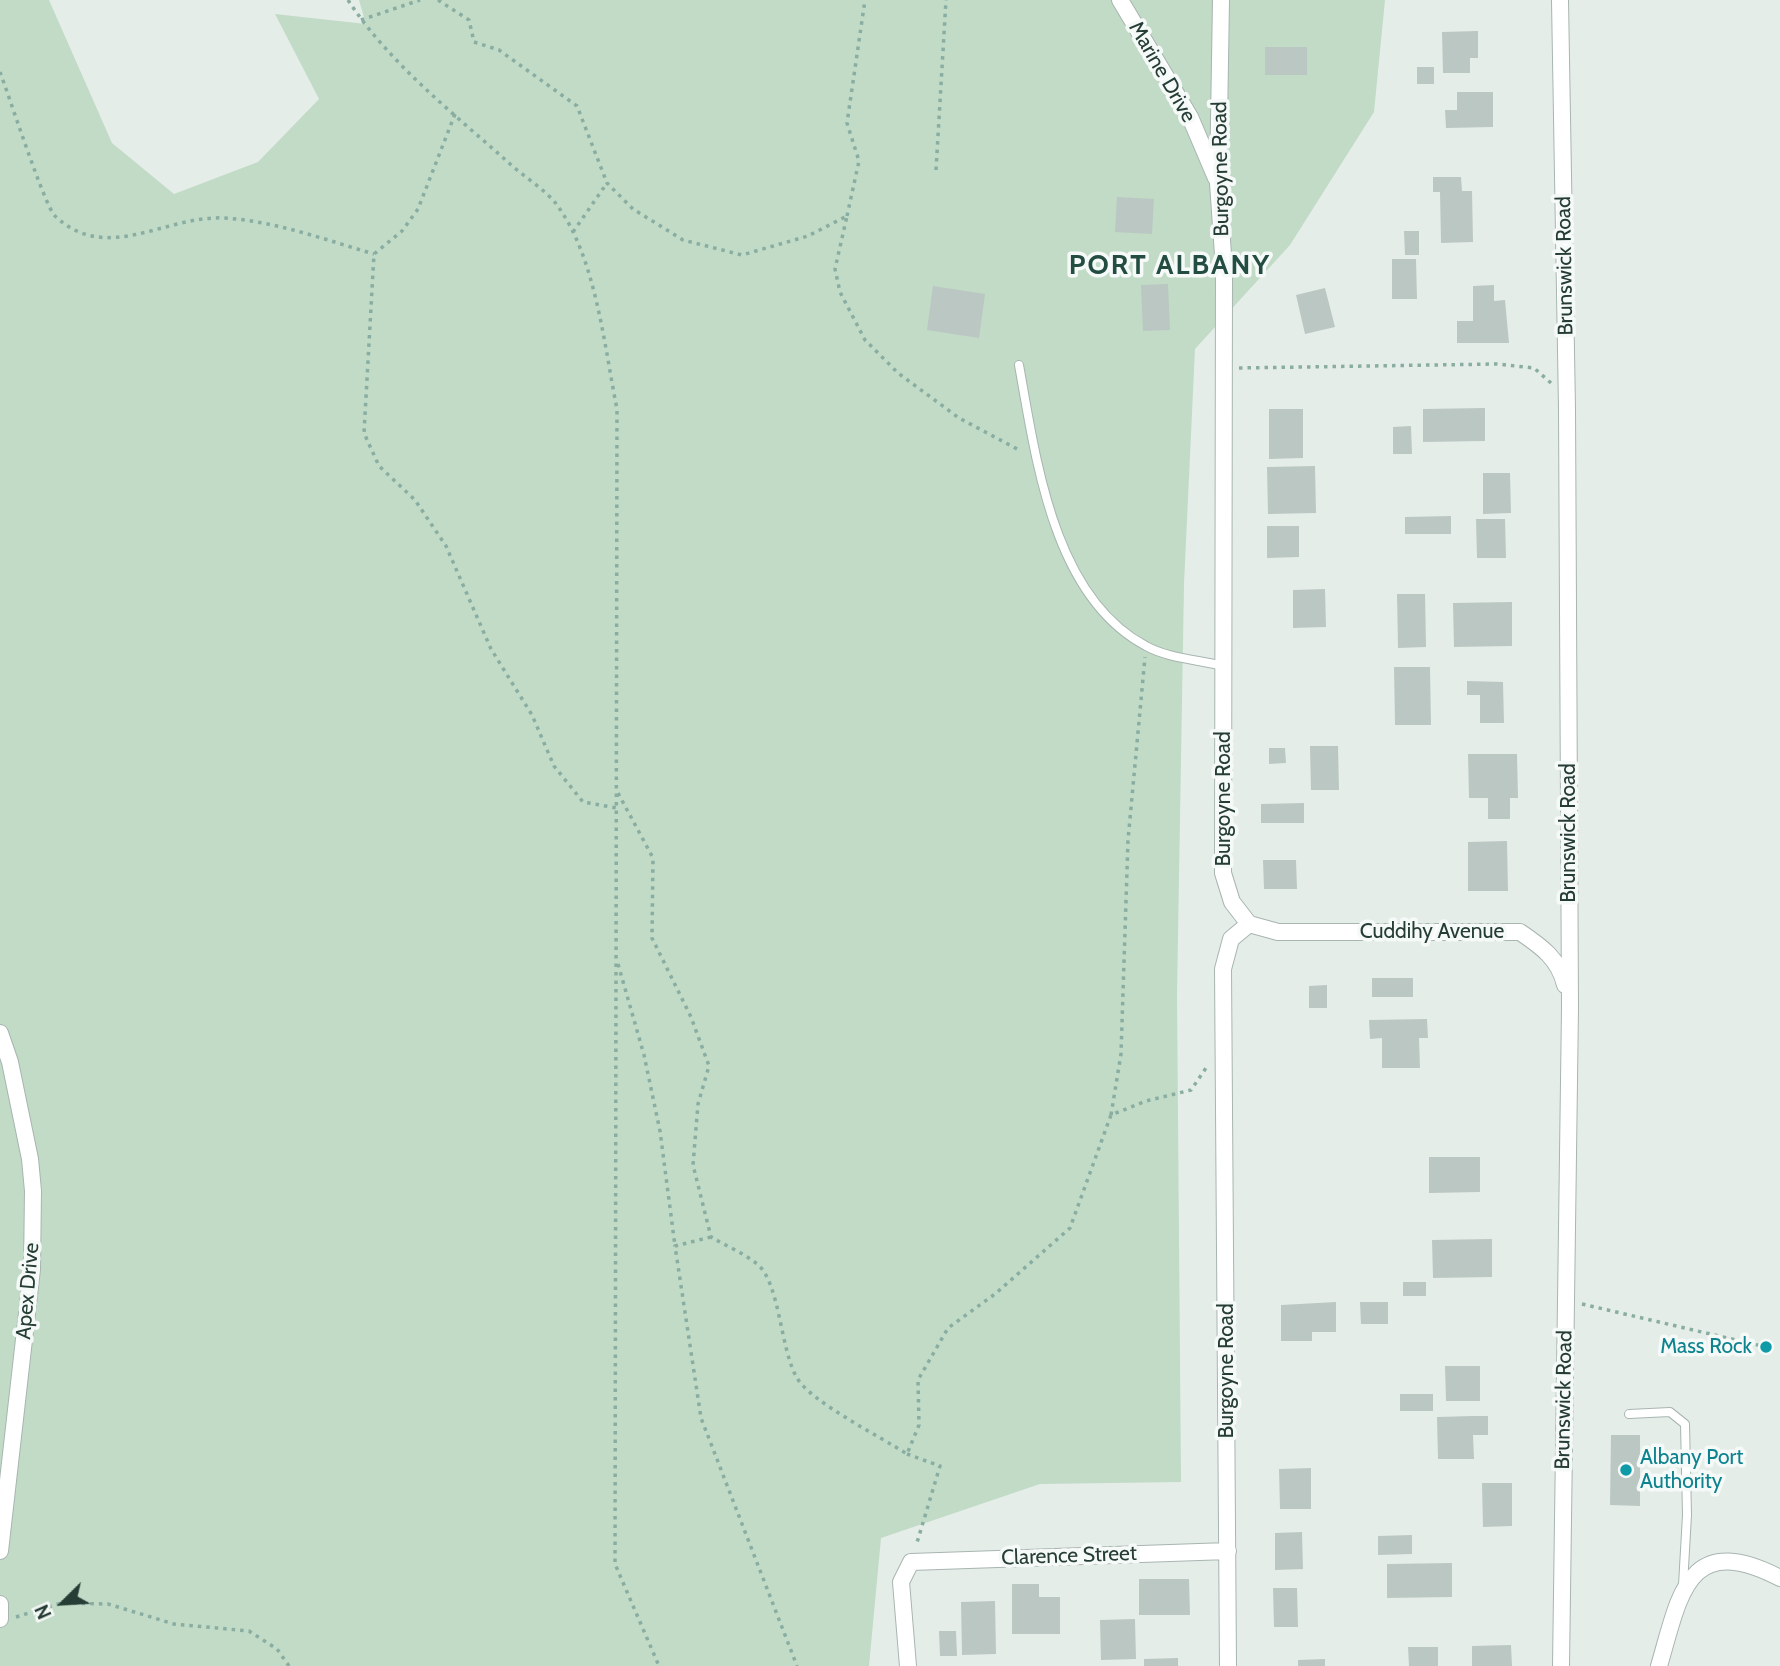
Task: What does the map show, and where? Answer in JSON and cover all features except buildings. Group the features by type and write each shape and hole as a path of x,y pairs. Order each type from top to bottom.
{"street":[{"name":"Marine Drive","path":"1120,0 1190,117 1218,183"},
{"name":"Burgoyne Road","path":"1221,0 1218,183 1224,269 1223,873 1232,902 1249,923 1231,939 1223,969 1228,1666"},
{"name":"Brunswick Road","path":"1560,0 1567,409 1570,1008 1560,1666"},
{"name":"Cuddihy Avenue","path":"1249,923 1278,932 1520,933 1545,949 1562,970 1570,1008"},
{"name":"Apex Drive","path":"0,1033 10,1062 30,1159 33,1191 32,1269 0,1551"},
{"name":"Clarence Street","path":"911,1562 1228,1550"},
{"path":"908,1666 901,1581 911,1562"},
{"path":"1659,1666 1682,1588 1701,1568 1724,1562 1751,1564 1780,1578"},
{"path":"0,1604 5,1618"}],"lane":[{"path":"1019,365 1035,459 1066,555 1100,612 1147,647 1223,666"},
{"path":"1629,1414 1671,1412 1685,1424 1687,1515 1682,1588"}],"path":[{"path":"348,0 361,20 455,114 556,203 573,232 594,296 617,408 615,1564 659,1666"},
{"path":"361,20 420,0"},
{"path":"438,0 469,20 474,42 499,50 577,106 607,183 633,209 682,240 742,255 808,236 847,216"},
{"path":"865,0 847,123 859,161 835,270 840,292 865,340 898,373 959,418 1035,459"},
{"path":"936,170 946,0"},
{"path":"0,72 54,215 86,236 112,240 177,224 222,218 295,230 374,254"},
{"path":"455,114 418,209 402,231 374,254 364,433 379,466 415,500 446,545 491,649 532,715 554,766 583,803 617,808"},
{"path":"573,232 607,183"},
{"path":"1230,369 1497,364 1534,368 1555,387 1567,409"},
{"path":"906,1454 919,1425 918,1380 948,1328 996,1294 1070,1228 1111,1115 1121,1054 1128,840 1140,681 1147,647"},
{"path":"617,791 653,858 653,938 691,1017 709,1066 698,1104 693,1165 711,1237"},
{"path":"617,959 644,1055 657,1118 701,1418 797,1666"},
{"path":"1111,1115 1146,1101 1191,1090 1206,1067"},
{"path":"675,1246 711,1237 759,1265 773,1286 777,1320 798,1380 848,1420 906,1454 940,1465 911,1562"},
{"path":"1577,1303 1766,1347"},
{"path":"5,1618 61,1603 108,1604 174,1623 249,1631 277,1649 289,1666"}],"green space":[{"path":"0,0 49,0 112,143 174,194 258,162 319,99 275,14 366,24 359,0 1385,0 1374,112 1290,245 1195,349 1184,584 1177,994 1181,1482 1040,1484 881,1538 869,1666 0,1666"}],"place":[{"name":"Mass Rock","path":"1766,1347"},
{"name":"Albany Port Authority","path":"1626,1470"}],"district":[{"name":"PORT ALBANY","path":"1170,266"}]}
